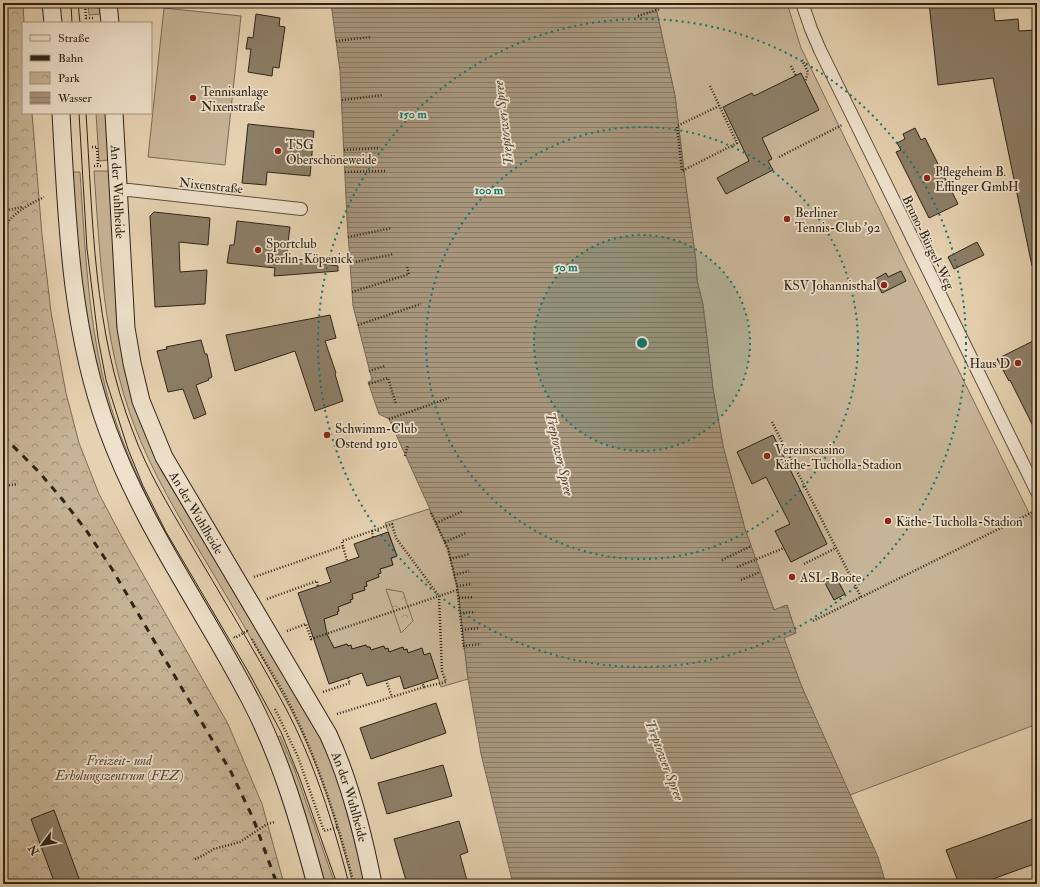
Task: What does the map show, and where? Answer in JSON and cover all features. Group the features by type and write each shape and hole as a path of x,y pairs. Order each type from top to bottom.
{"main road":[{"path":"51,3 53,22"},
{"path":"108,3 110,22"},
{"path":"61,114 70,256 77,314 84,350 96,397 120,461 138,500 166,554 239,679 265,730 290,792 316,884"},
{"name":"An der Wuhlheide","path":"114,114 126,328 141,401 168,464 328,734 345,775 353,801 373,884"}],"street":[{"name":"Bruno-Bürgel-Weg","path":"802,3 820,50 853,119 1037,492"},
{"name":"Nixenstraße","path":"118,191 129,190 302,209"}],"path":[{"path":"84,3 85,18 93,18"},
{"path":"638,16 660,9"},
{"path":"336,41 371,37"},
{"path":"802,60 808,72 805,82"},
{"path":"791,66 796,76"},
{"path":"710,86 738,143 682,171 677,126 719,106"},
{"path":"342,100 383,95"},
{"path":"779,157 853,119"},
{"path":"92,147 97,147 98,166"},
{"path":"344,150 380,148"},
{"path":"345,172 386,170"},
{"path":"3,211 23,207 44,197"},
{"path":"3,231 5,226 23,207"},
{"path":"348,237 392,228"},
{"path":"350,263 394,254"},
{"path":"352,292 409,274 407,267"},
{"path":"358,326 421,304"},
{"path":"369,371 385,366"},
{"path":"369,384 388,378 396,404"},
{"path":"389,419 449,398"},
{"path":"772,422 861,597"},
{"path":"405,456 408,445"},
{"path":"3,486 18,484"},
{"path":"813,621 1037,510"},
{"path":"436,523 463,511"},
{"path":"431,513 445,542 458,590 464,648 481,644"},
{"path":"337,714 424,687 446,682 442,671 439,596 396,538 392,524 342,541 347,561"},
{"path":"372,530 373,537"},
{"path":"445,542 466,533"},
{"path":"254,577 343,546"},
{"path":"722,560 751,546"},
{"path":"737,567 784,548"},
{"path":"804,564 836,548"},
{"path":"450,559 468,554"},
{"path":"454,575 469,571"},
{"path":"741,580 760,572"},
{"path":"267,599 317,581 318,586"},
{"path":"457,586 472,584"},
{"path":"287,631 306,624 311,639 458,590"},
{"path":"458,598 474,597"},
{"path":"460,613 475,612"},
{"path":"462,630 478,628"},
{"path":"231,632 235,638 247,631 292,710 316,763 339,827 354,884"},
{"path":"323,692 350,683 348,678"},
{"path":"386,680 392,697"},
{"path":"422,683 424,687"},
{"path":"275,709 298,757 324,831 339,827"},
{"path":"195,859 214,849 240,842 267,824 275,822"}],"green space":[{"name":"Freizeit- und Erholungszentrum (FEZ)","path":"3,3 23,3 22,114 32,114 42,235 51,312 66,393 79,443 99,494 228,724 262,804 284,884 3,884"},
{"path":"88,3 99,3 100,14 89,15"},
{"name":"Käthe-Tucholla-Stadion","path":"655,3 787,3 801,48 1037,529 1037,724 850,795 801,685 783,637 796,633 787,605 774,610 745,529 723,446 713,389 703,305 697,280 675,96"},
{"name":"Tennisanlage Nixenstraße","path":"164,8 241,16 225,165 148,157"},
{"path":"96,114 106,114 109,160 99,161"},
{"path":"94,171 109,171 117,327 128,383 140,421 161,470 319,734 337,776 366,884 353,884 326,794 300,727 229,600 167,495 133,422 115,360 104,298"},
{"path":"71,172 80,172 88,285 96,342 108,397 120,434 151,505 169,540 247,675 245,677 157,524 111,421 85,319"},
{"path":"429,509 448,549 458,590 468,679 441,687 430,654 424,655 422,649 408,653 407,649 404,650 403,647 389,652 388,648 385,649 384,646 371,650 370,647 367,647 366,645 352,649 347,644 334,648 332,644 329,645 322,624 325,623 324,619 337,614 339,611 338,607 351,602 350,600 353,598 352,594 365,590 364,587 367,586 366,582 379,577 378,574 381,573 380,569 393,565 391,559 397,556 385,523"},
{"path":"386,589 403,592 413,621 401,633"},
{"path":"280,736 294,768 335,884 324,884 276,738"}],"water":[{"name":"Treptower Spree","path":"331,3 655,3 675,96 697,280 703,305 713,389 723,446 745,529 774,610 787,605 796,633 784,638 801,685 878,857 886,884 513,884 481,754 468,679 458,590 448,549 389,419 379,414 368,382 372,380 353,306 340,71"}],"building":[{"path":"929,3 993,3 995,21 1018,19 1019,31 1037,30 1037,266 1032,266 993,78 938,85"},
{"path":"256,14 280,18 279,26 285,27 279,68 273,67 272,76 248,72 251,49 246,49 248,37 253,38"},
{"path":"801,73 819,110 762,138 772,159 768,161 773,170 726,194 717,178 749,161 723,107 752,93 754,96"},
{"name":"TSG Oberschöneweide","path":"248,124 314,131 310,176 267,172 266,185 242,183"},
{"name":"Pflegeheim B. Effinger GmbH","path":"915,128 921,140 925,138 958,204 929,218 896,152 901,150 897,143 905,139 903,134"},
{"path":"154,212 210,218 208,245 179,242 180,272 207,270 205,304 155,307 150,216"},
{"name":"Sportclub Berlin-Köpenick","path":"237,221 290,227 286,259 338,266 338,271 274,276 275,268 227,263 230,245 234,245"},
{"path":"977,242 984,255 954,269 948,257"},
{"path":"901,271 906,281 882,293 875,279 886,273 888,277"},
{"path":"330,315 336,338 325,341 336,373 335,374 343,401 315,411 295,351 235,371 226,335"},
{"path":"1037,339 1037,434 1010,380 1009,381 997,359"},
{"path":"201,340 205,354 207,354 212,377 208,379 209,380 196,385 206,414 194,419 183,389 168,392 157,351 167,349 166,347"},
{"path":"773,435 827,544 791,562 775,531 790,524 766,477 752,484 737,452"},
{"path":"388,532 397,556 391,558 393,565 380,569 381,573 378,574 379,577 366,582 367,586 364,587 365,590 352,594 353,599 350,600 351,602 338,607 338,614 324,619 327,634 334,648 347,644 348,646 351,645 352,649 366,645 367,647 370,647 371,650 384,646 385,649 388,648 389,652 403,647 404,650 407,649 408,653 422,648 424,655 430,653 438,678 404,689 400,676 367,686 362,673 329,684 298,593 331,582 326,568 359,557 354,544"},
{"path":"835,575 845,594 834,600 824,581"},
{"path":"436,703 446,733 371,759 360,728"},
{"path":"443,765 452,796 387,814 378,783"},
{"path":"54,810 81,884 55,884 31,819"},
{"path":"1033,819 1037,830 1037,863 979,884 959,884 946,850"},
{"path":"459,821 468,852 460,855 468,884 407,884 394,839"}],"tram line":[{"path":"71,3 72,22"},
{"path":"78,3 80,22"},
{"path":"79,114 87,249 98,338 106,380 128,449 143,486 166,532 249,673 281,732 300,779 337,884"},
{"path":"86,114 93,234 102,315 120,393 133,432 158,487 261,663 295,726 322,792 349,884"}],"railway":[{"path":"3,436 39,472 62,499 86,530 112,569 231,772 253,818 277,884"}],"place":[{"name":"Tennisanlage Nixenstraße","path":"193,98"},
{"name":"TSG Oberschöneweide","path":"278,151"},
{"name":"Pflegeheim B. Effinger GmbH","path":"927,178"},
{"name":"Berliner Tennis-Club '92","path":"787,219"},
{"name":"Sportclub Berlin-Köpenick","path":"258,250"},
{"name":"KSV Johannisthal","path":"884,285"},
{"name":"Haus D","path":"1018,363"},
{"name":"Schwimm-Club Ostend 1910","path":"327,435"},
{"name":"Vereinscasino Käthe-Tucholla-Stadion","path":"767,456"},
{"name":"Käthe-Tucholla-Stadion","path":"888,521"},
{"name":"ASL-Boote","path":"792,577"}]}
